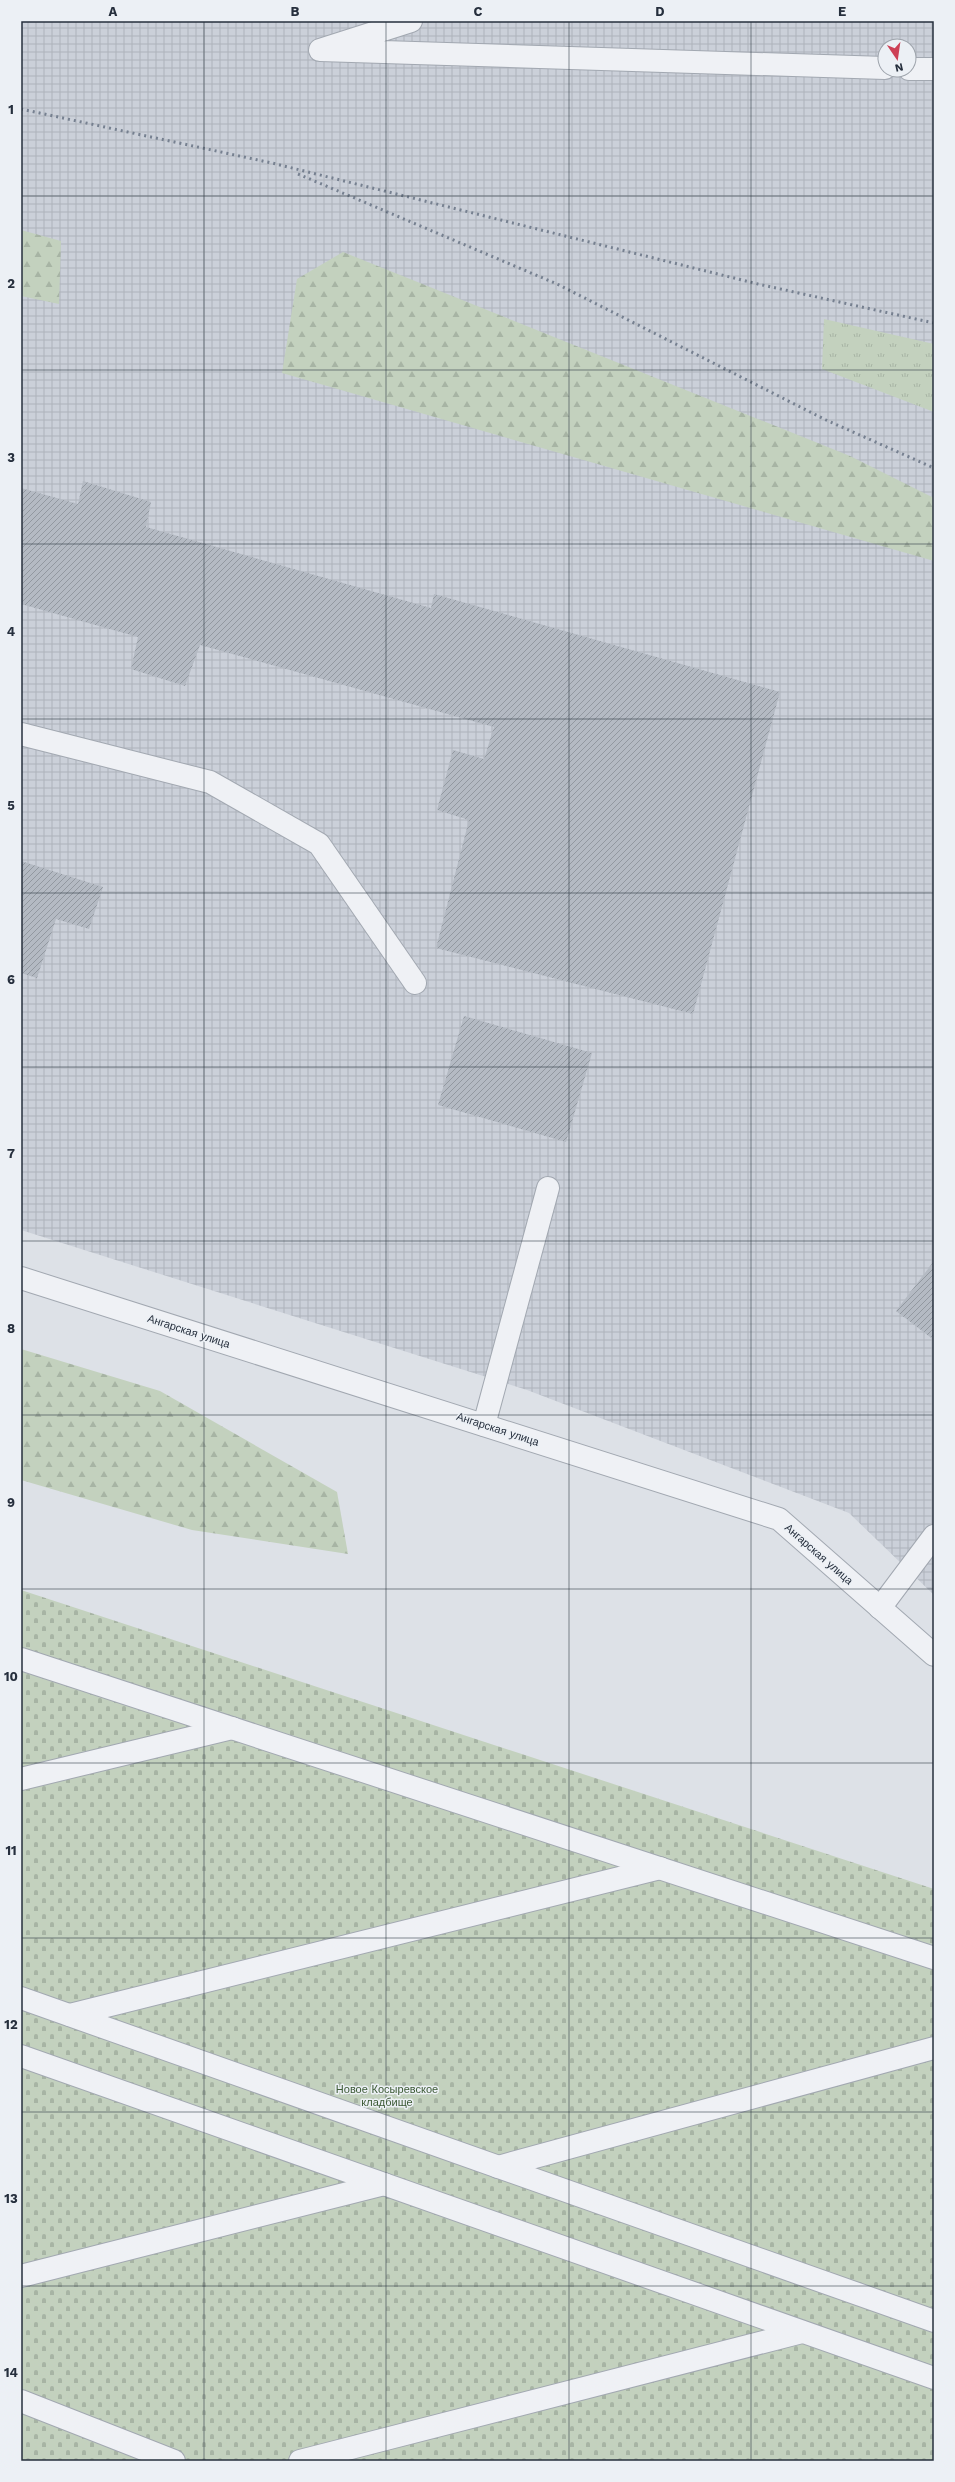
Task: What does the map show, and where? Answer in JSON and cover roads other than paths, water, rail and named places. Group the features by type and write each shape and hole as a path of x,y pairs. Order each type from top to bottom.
{"street":[{"path":"411,21 320,50 877,68"},
{"path":"917,69 934,69"},
{"path":"21,734 210,782 319,844 415,984"},
{"path":"484,1424 548,1188"},
{"name":"Ангарская улица","path":"21,1278 779,1519 934,1655"},
{"path":"880,1608 934,1536"},
{"path":"21,1659 934,1958"},
{"path":"21,1779 232,1728"},
{"path":"70,2015 660,1868"},
{"path":"21,1998 934,2322"},
{"path":"498,2167 934,2048"},
{"path":"21,2056 934,2378"},
{"path":"21,2276 384,2184"},
{"path":"907,2312 934,2305"},
{"path":"300,2461 802,2332"},
{"path":"21,2401 174,2461"}],"railway":[{"path":"21,109 272,163 758,284 934,323"},
{"path":"298,174 557,284 826,420 934,468"}],"park label":[{"name":"Новое Косыревское кладбище","path":"387,2095"}]}
